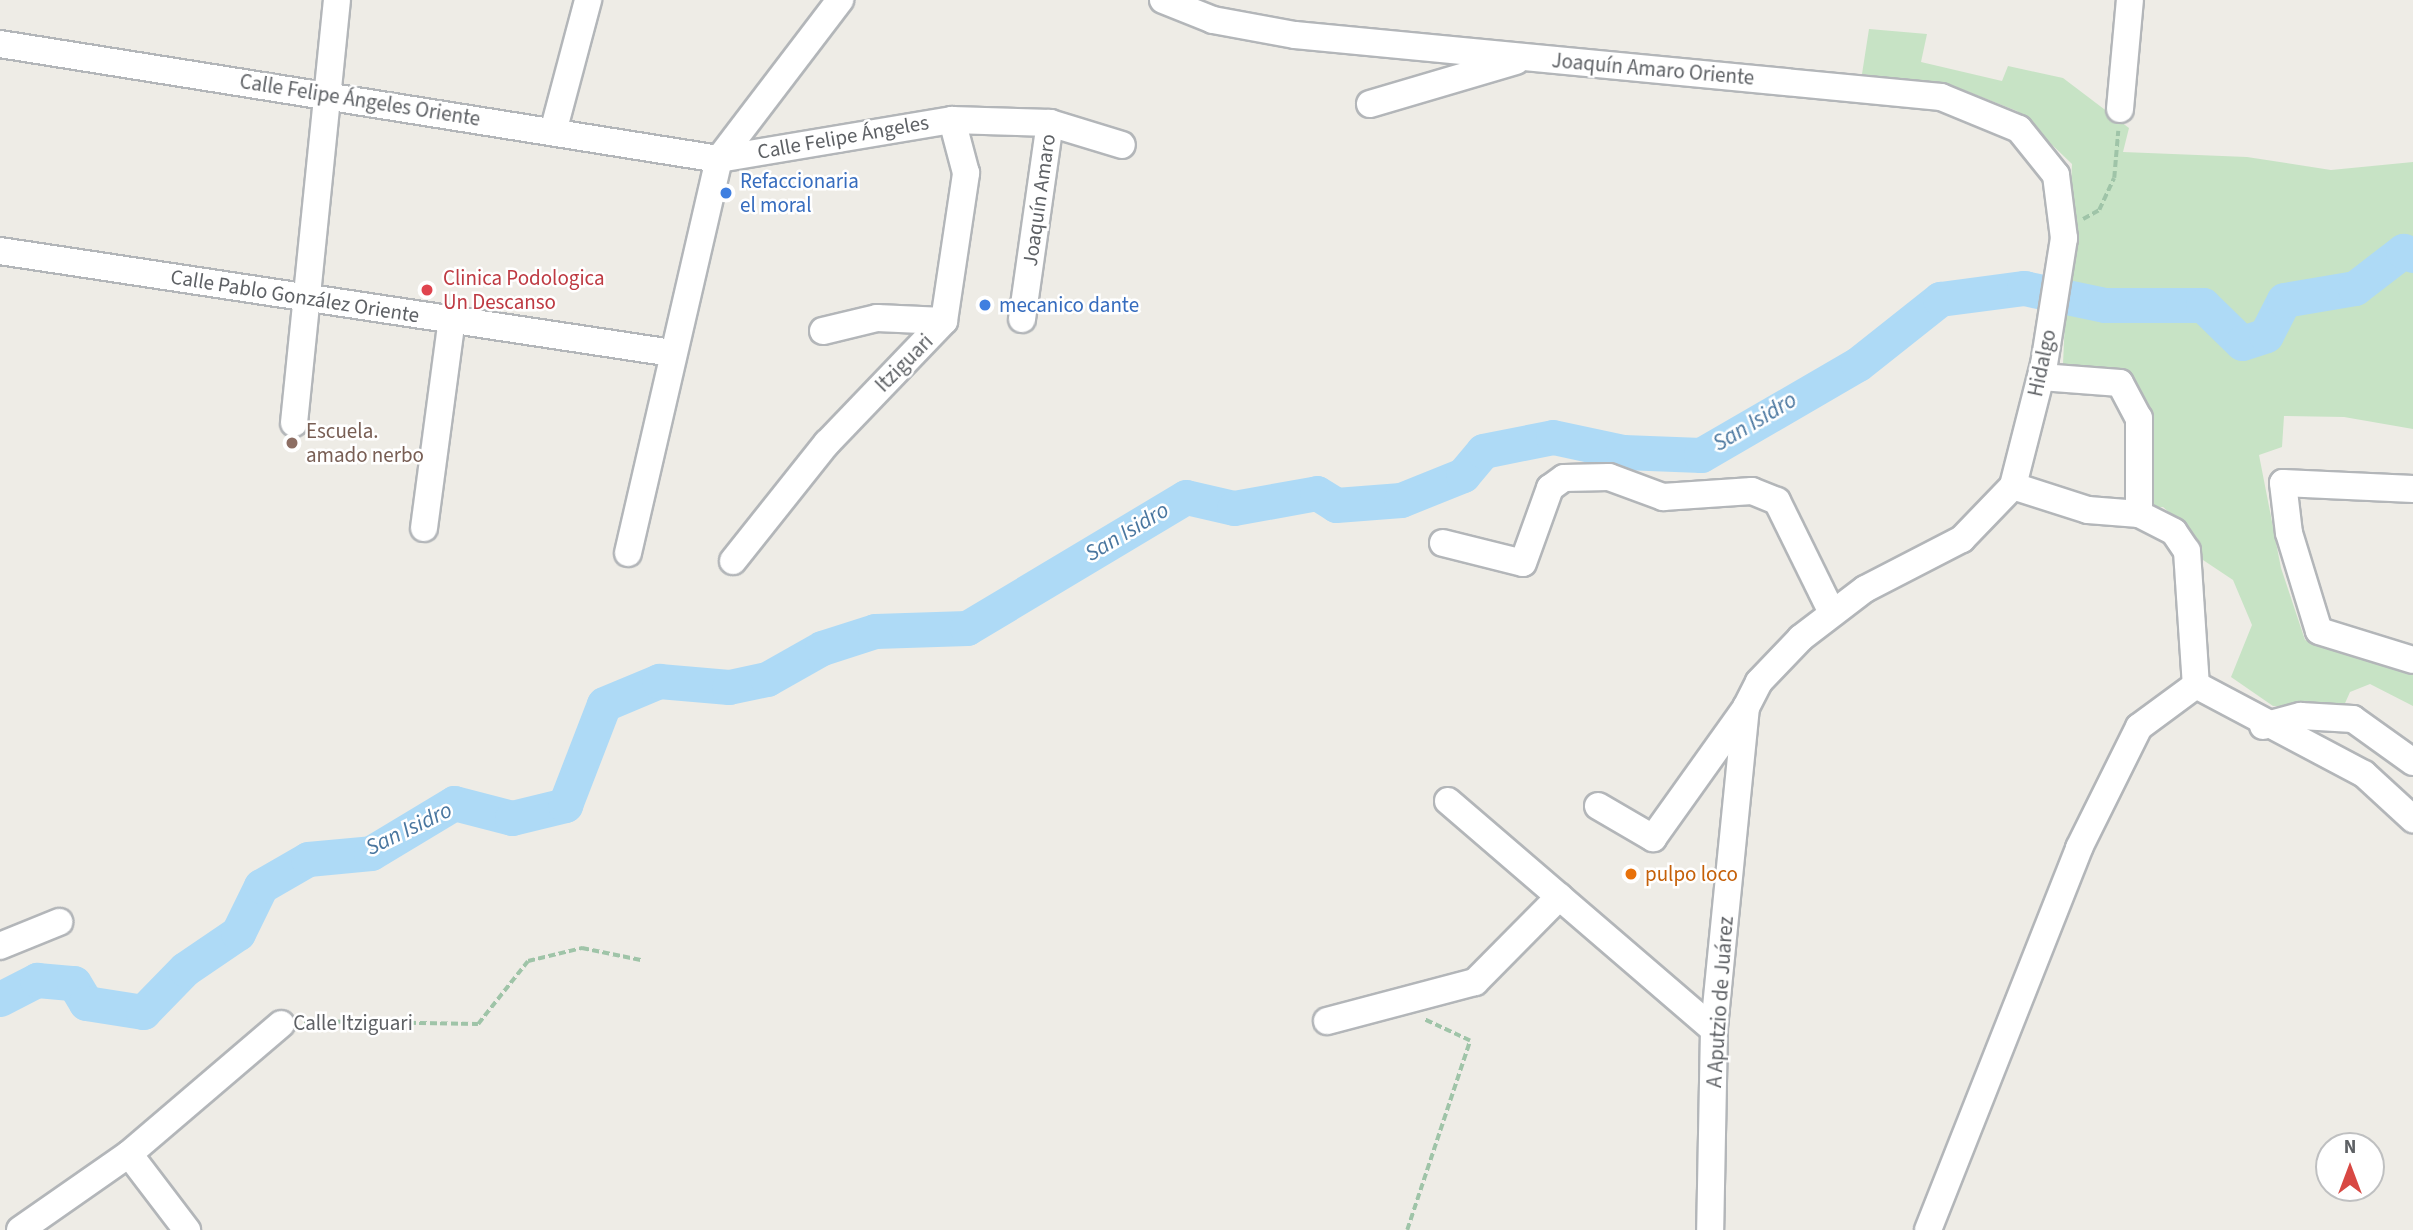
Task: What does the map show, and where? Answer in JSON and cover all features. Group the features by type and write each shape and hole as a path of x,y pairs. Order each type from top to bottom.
{"street":[{"path":"294,423 309,298 337,0"},
{"path":"553,132 588,0"},
{"path":"628,554 672,353 719,159 840,0"},
{"name":"Joaquín Amaro Oriente","path":"1163,0 1213,20 1295,35 1521,59 1941,97 1986,111 2042,151 2056,175 2064,230"},
{"path":"2120,109 2130,0"},
{"name":"Calle Felipe Ángeles Oriente","path":"0,44 329,94 719,159"},
{"path":"1370,104 1521,59"},
{"name":"Calle Felipe Ángeles","path":"719,159 952,120 1050,122 1122,145"},
{"name":"Itziguari","path":"733,561 827,443 944,321 966,173 952,120"},
{"name":"Joaquín Amaro","path":"1022,319 1050,122"},
{"name":"Hidalgo","path":"2013,486 2042,371 2064,230"},
{"name":"Calle Pablo González Oriente","path":"0,251 672,353"},
{"path":"823,331 877,318 944,321"},
{"path":"424,528 452,319"},
{"path":"2042,371 2120,383 2139,418 2139,514"},
{"path":"1443,543 1523,563 1550,488 1564,478 1609,477 1663,497 1752,491 1777,501 1832,613"},
{"path":"2413,489 2283,483 2289,533 2319,631 2413,660"},
{"path":"2013,486 2088,510 2139,514 2174,532 2187,551 2196,685"},
{"name":"A Aputzio de Juárez","path":"1710,1230 1714,1030 1746,707 1776,662 1832,613 1962,539 2013,486"},
{"path":"2196,685 2263,726 2364,774 2413,819"},
{"path":"1928,1230 2079,848 2139,727 2196,685"},
{"path":"1598,806 1653,838 1746,707"},
{"path":"2263,726 2301,716 2353,719 2413,762"},
{"path":"1448,801 1714,1030"},
{"path":"1327,1021 1475,982 1559,897"},
{"path":"0,946 59,922"},
{"name":"Calle Itziguari","path":"20,1230 130,1154 281,1024"},
{"path":"130,1154 187,1230"}],"path":[{"path":"2064,230 2099,210 2114,178 2120,109"},
{"name":"Calle Itziguari","path":"281,1024 478,1024 528,961 582,948 641,960"},
{"path":"1391,1004 1470,1041 1407,1230"}],"green space":[{"path":"1869,29 1927,34 1921,62 2002,81 2008,66 2063,78 2129,128 2123,152 2247,157 2331,170 2413,162 2413,429 2344,417 2284,416 2282,447 2259,455 2281,568 2305,640 2413,675 2413,706 2370,684 2350,692 2342,710 2273,706 2231,677 2252,625 2233,580 2203,560 2188,529 2163,507 2149,508 2127,375 2063,364 2072,164 2017,111 1956,87 1862,74"}],"waterway":[{"name":"San Isidro","path":"0,999 37,980 74,983 86,1003 143,1012 185,969 238,933 261,886 308,859 371,853 454,803 512,818 565,805 604,704 659,681 729,687 767,679 822,648 875,631 967,628 1186,497 1234,508 1317,493 1336,505 1401,500 1463,475 1483,451 1553,437 1623,452 1701,455 1858,364 1940,299 2024,288 2105,305 2203,305 2242,343 2266,335 2284,300 2355,288 2403,251 2413,255"}],"place":[{"name":"Refaccionaria el moral","path":"726,193"},
{"name":"Clinica Podologica Un Descanso","path":"427,290"},
{"name":"mecanico dante","path":"985,305"},
{"name":"Escuela. amado nerbo","path":"292,443"},
{"name":"pulpo loco","path":"1631,874"}]}
